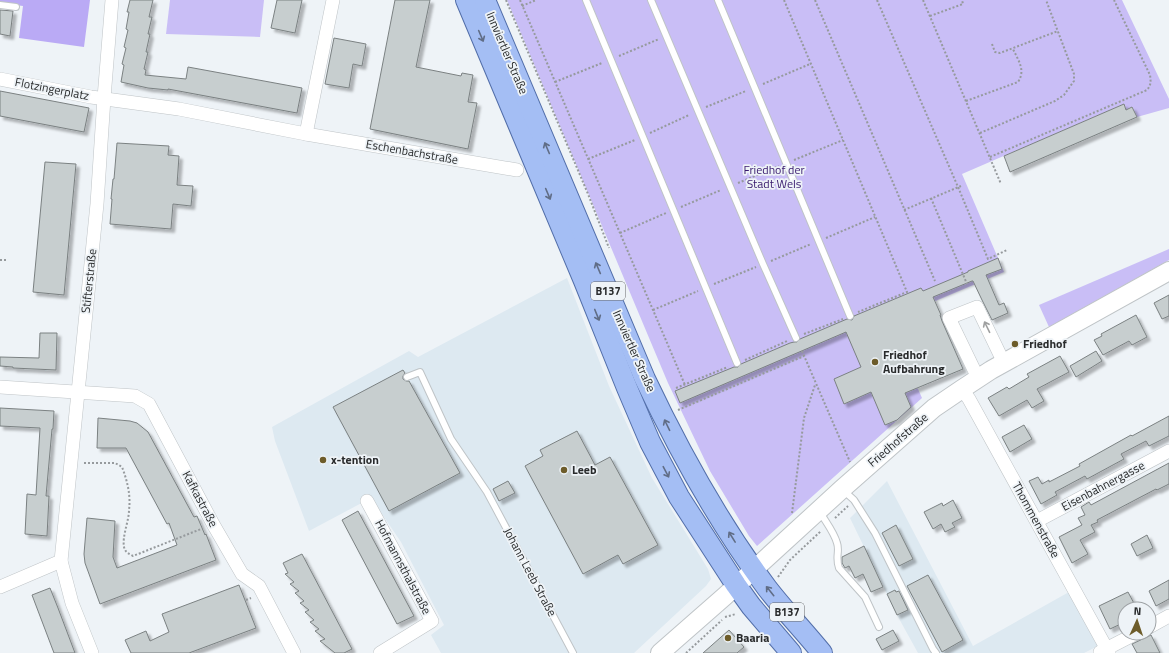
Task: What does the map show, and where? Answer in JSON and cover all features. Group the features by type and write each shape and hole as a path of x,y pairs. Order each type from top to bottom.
{"main road":[{"name":"Innviertler Straße","path":"466,0 650,442 679,497 736,585 751,606 791,653"},
{"name":"Innviertler Straße","path":"485,0 645,379 669,430 696,480 737,544 760,564 822,653"}],"street":[{"name":"Stifterstraße","path":"61,562 97,204 112,0"},
{"path":"306,134 333,0"},
{"name":"Flotzingerplatz","path":"0,79 104,98"},
{"name":"Eschenbachstraße","path":"104,98 179,109 306,134 517,170"},
{"name":"Friedhofstraße","path":"660,653 760,564 823,518 848,495 857,476 934,408 978,378 1169,271"},
{"path":"978,378 949,318 978,307 1004,363"},
{"name":"Kafkastraße","path":"0,387 135,396 149,404 213,524 242,574 259,586 294,653"},
{"name":"Thommenstraße","path":"962,389 1037,521 1105,652"},
{"name":"Eisenbahnergasse","path":"1037,521 1169,451"},
{"name":"Hofmannsthalstraße","path":"367,502 432,621 380,653"},
{"path":"0,587 61,562 72,603 92,653"},
{"path":"1157,623 1169,616"},
{"path":"1105,652 1124,641"}],"lane":[{"path":"586,0 737,363"},
{"path":"651,0 796,338"},
{"path":"718,0 850,316"},
{"path":"0,5 16,7"},
{"name":"Johann Leeb Straße","path":"407,377 420,372 451,440 487,492 573,653"},
{"path":"848,495 875,533 936,653"},
{"path":"823,518 838,543 837,562 839,568 865,597 879,627"}],"path":[{"path":"506,0 588,194 610,252"},
{"path":"520,0 685,385"},
{"path":"522,6 536,0"},
{"path":"784,0 907,292"},
{"path":"815,0 935,281"},
{"path":"877,0 988,259 1007,250"},
{"path":"923,0 1001,184"},
{"path":"930,16 963,4 962,0"},
{"path":"980,133 1055,101 1064,95 1074,81 1074,74 1046,0"},
{"path":"990,157 1147,90 1150,86 1150,75 1114,0"},
{"path":"992,44 995,52 1000,53 1058,32"},
{"path":"966,101 1018,82 1021,78 1022,69 1013,49"},
{"path":"904,210 961,186"},
{"path":"931,198 967,284"},
{"path":"0,260 6,260"},
{"path":"802,351 857,476"},
{"path":"677,411 804,356"},
{"path":"792,515 804,418 816,383"},
{"path":"70,463 115,463 122,467 126,479 130,510 124,542 124,549 128,554 133,556 213,524"},
{"path":"760,564 773,582 823,518 848,495"},
{"path":"686,653 727,616 741,612 751,606"}],"shaded area":[{"path":"0,0 90,0 84,47 19,38 23,6 0,3"},
{"name":"Leeb","path":"567,278 609,386 652,478 708,569 711,579 706,586 634,653 441,653 431,635 444,625 401,542 371,498 309,531 275,441 272,427 409,351 418,357"},
{"path":"887,481 973,646 1069,592 1098,646 1084,653 918,653 897,615 850,518"}],"green space":[{"path":"170,0 264,0 260,37 166,34"},
{"name":"Friedhof der Stadt Wels","path":"507,0 1122,0 1169,99 1169,108 1137,117 1132,107 1126,110 1124,104 962,174 1004,272 888,321 922,398 757,546 749,536 710,471 668,383"},
{"path":"1169,249 1169,260 1049,327 1039,305"}],"building":[{"path":"130,0 153,0 149,17 152,17 148,34 150,34 146,52 148,52 144,69 146,70 145,75 186,79 188,67 302,88 297,113 168,89 148,88 121,82 124,65 122,64 126,48 124,47 128,30 126,29 129,12 127,12"},
{"path":"277,0 302,0 295,33 271,28"},
{"path":"395,0 430,0 416,67 461,76 462,73 473,75 468,102 477,103 468,149 370,129"},
{"path":"0,10 13,11 10,36 0,34"},
{"path":"334,38 366,44 362,66 353,64 349,88 325,84"},
{"path":"0,91 89,108 84,132 0,116"},
{"path":"1124,104 1126,110 1132,107 1137,117 1010,172 1004,156"},
{"path":"117,143 169,146 168,155 179,156 177,185 193,186 191,206 173,204 171,229 110,224"},
{"path":"45,162 76,164 64,295 33,292"},
{"path":"998,258 1002,269 986,275 999,305 1004,303 1008,313 992,320 973,281 933,297 963,369 905,393 911,407 897,420 885,425 871,392 844,404 834,379 861,367 846,332 680,403 675,391 734,367 738,367 741,364 790,343 797,342 800,339 847,319 852,320 854,316 921,288 923,291"},
{"path":"1169,295 1169,316 1162,319 1154,303"},
{"path":"1136,315 1147,337 1132,345 1129,341 1103,355 1094,340 1102,336 1101,334"},
{"path":"40,333 57,333 56,370 0,366 0,357 39,358"},
{"path":"1096,351 1102,361 1076,377 1070,366"},
{"path":"1060,356 1069,372 1037,389 1044,401 1032,408 1027,400 999,416 988,398 1007,387 1009,389 1029,377 1027,374"},
{"name":"x-tention","path":"403,370 405,373 403,379 409,381 460,473 389,511 333,407"},
{"path":"0,408 54,411 46,496 49,496 47,536 25,534 27,494 36,495 40,428 0,426"},
{"path":"1169,416 1169,436 1149,446 1146,441 1121,454 1124,459 1087,479 1085,476 1055,492 1057,495 1041,504 1029,481 1038,477 1042,484 1049,480 1049,482 1080,466 1079,464 1131,435 1132,436"},
{"path":"98,418 130,421 137,423 148,432 194,517 197,516 216,560 100,604 85,563 84,554 87,518 115,521 113,557 117,568 177,545 169,523 167,524 126,448 97,448"},
{"path":"1024,425 1032,439 1010,452 1002,437"},
{"path":"577,431 595,465 610,457 658,545 623,564 618,555 583,574 525,466 543,456 540,450"},
{"path":"1169,463 1169,484 1157,490 1156,489 1097,520 1098,522 1091,525 1095,532 1080,540 1088,554 1072,563 1059,537 1082,525 1078,518 1085,515 1081,507 1089,502 1091,505"},
{"path":"508,481 515,493 499,501 493,489"},
{"path":"953,500 962,518 952,523 955,527 945,532 941,524 933,529 924,512 942,503 943,506"},
{"path":"358,511 414,616 397,624 342,520"},
{"path":"896,525 913,559 899,566 882,533"},
{"path":"1147,535 1153,548 1137,556 1131,544"},
{"path":"864,546 883,587 871,592 863,574 855,578 849,566 845,568 842,563 842,557"},
{"path":"302,554 352,649 344,653 335,653 320,641 325,639 315,631 319,629 310,622 314,620 305,612 309,610 300,603 304,601 295,593 299,591 290,584 294,582 285,574 288,573 283,563"},
{"path":"928,575 963,640 942,652 907,586"},
{"path":"1169,580 1169,599 1157,605 1157,601 1154,601 1149,591"},
{"path":"239,585 256,628 189,653 131,653 125,640 146,631 150,641 169,632 162,614"},
{"path":"50,588 75,653 54,653 32,595"},
{"path":"895,590 896,592 899,591 908,610 897,615 887,594"},
{"path":"1128,592 1133,601 1117,601 1117,626 1110,629 1099,606"},
{"name":"Baaria","path":"729,630 744,647 737,653 703,653"},
{"path":"893,630 899,641 882,650 876,639"},
{"path":"1138,641 1154,641 1160,653 1137,653 1132,644"}],"place":[{"name":"Friedhof","path":"1015,344"},
{"name":"Friedhof Aufbahrung","path":"875,362"},
{"name":"x-tention","path":"323,460"},
{"name":"Leeb","path":"564,470"},
{"name":"Baaria","path":"728,638"}]}
